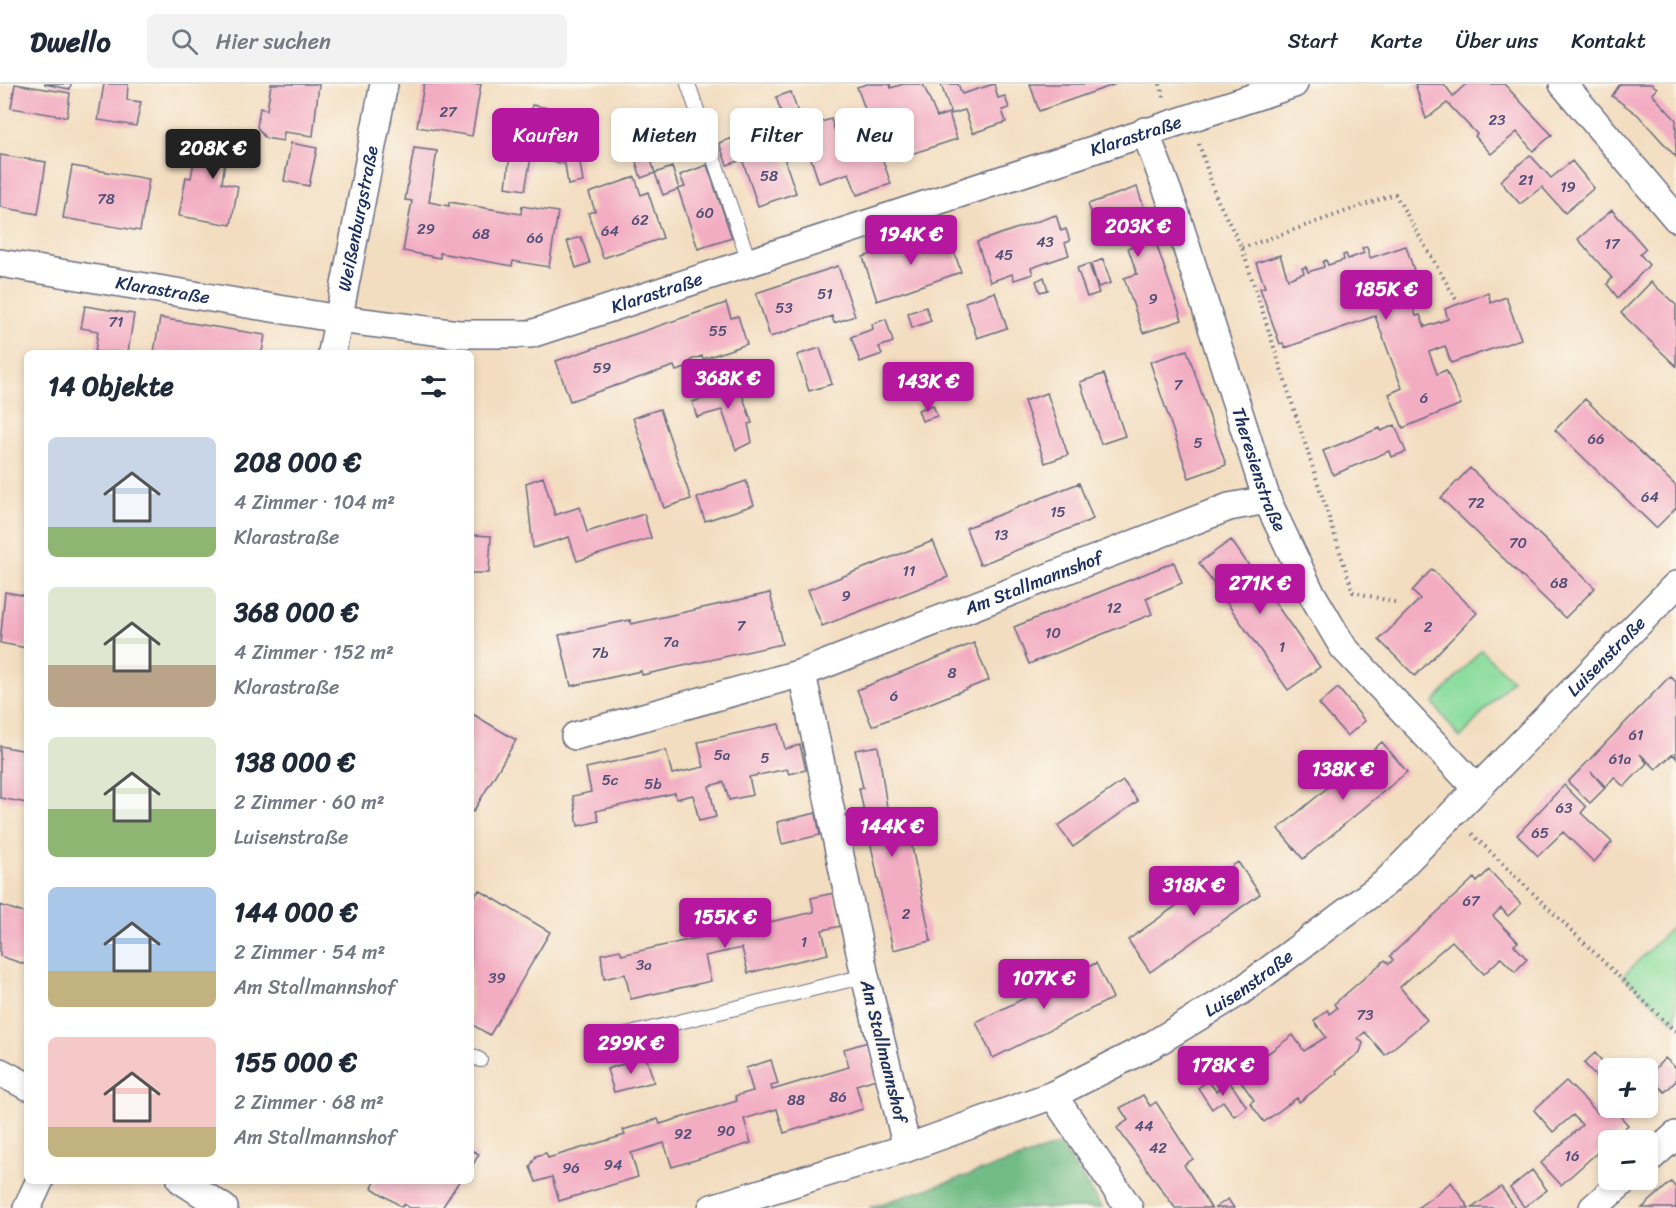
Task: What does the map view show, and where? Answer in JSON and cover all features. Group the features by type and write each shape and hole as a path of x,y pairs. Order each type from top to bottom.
{"street":[{"name":"Weißenburgstraße","path":"332,350 384,84"},
{"name":"Klarastraße","path":"0,263 339,319 458,334 531,334 1294,84"},
{"path":"1563,84 1676,218"},
{"name":"Theresienstraße","path":"1145,131 1175,211 1267,500 1309,589 1342,647 1477,789"},
{"name":"Am Stallmannshof","path":"575,736 802,674 1228,507 1267,500"},
{"name":"Luisenstraße","path":"712,1208 907,1148 1053,1095 1152,1045 1241,991 1385,883 1676,585"},
{"name":"Am Stallmannshof","path":"802,674 865,976 907,1148"},
{"path":"0,1072 24,1084"},
{"path":"1053,1095 1129,1208"},
{"path":"1658,1151 1676,1135"},
{"path":"27,1208 38,1184"},
{"path":"187,1184 224,1208"},
{"path":"1593,1208 1613,1190"}],"lane":[{"path":"688,84 749,261"},
{"path":"618,1037 865,976"}],"path":[{"path":"1190,118 1216,197 1242,248 1353,592 1399,603"},
{"path":"1242,248 1395,194 1456,301"},
{"path":"1452,814 1676,1032"}],"green space":[{"path":"1481,650 1512,680 1460,738 1433,703"},
{"path":"1676,923 1676,1023 1623,976"},
{"path":"1060,1145 1102,1208 869,1208"}],"building":[{"path":"15,84 70,93 67,117 11,108"},
{"path":"44,84 71,84 70,89"},
{"path":"104,84 128,84 127,100 141,102 136,126 98,120"},
{"path":"271,84 319,84 313,136 284,132 283,141 265,138 257,127 260,108 267,110"},
{"path":"424,84 481,84 472,136 417,127"},
{"path":"867,84 890,84 891,88 903,84 923,84 937,117 949,113 957,139 914,153 914,108 865,108 857,87"},
{"path":"941,84 958,84 962,94 994,84 998,98 1005,96 1009,108 1002,110 1006,122 973,133 965,110 951,114"},
{"path":"1030,84 1116,84 1039,111"},
{"path":"1415,84 1444,84 1453,96 1466,84 1504,84 1552,135 1533,151 1517,132 1491,154 1475,136 1477,134 1447,103 1426,119"},
{"path":"1620,84 1651,84 1657,88 1652,94 1676,120 1676,157 1638,115 1612,96"},
{"path":"791,92 796,108 780,108 776,97"},
{"path":"532,105 549,108 532,108"},
{"path":"831,119 835,132 835,162 883,162 891,184 857,195 849,173 819,183 812,162 823,162 823,122"},
{"path":"199,133 251,145 247,165 225,161 222,183 238,186 231,225 179,216 186,177 191,178"},
{"path":"730,139 730,162 736,162 727,165 719,143"},
{"path":"291,143 317,148 309,186 284,181"},
{"path":"414,148 437,151 429,202 449,206 449,202 521,214 522,206 558,212 549,267 513,261 512,266 440,253 440,258 403,251 412,201 405,200"},
{"path":"0,155 46,162 38,214 0,207"},
{"path":"1530,155 1551,178 1572,161 1594,188 1565,213 1542,187 1520,204 1500,181"},
{"path":"509,162 530,162 525,190 506,187"},
{"path":"554,162 580,162 583,182 568,185 565,164"},
{"path":"636,162 652,162 655,173 641,178"},
{"path":"743,162 785,162 796,193 758,206"},
{"path":"707,165 732,238 698,249 678,189 685,187 680,175"},
{"path":"72,166 149,179 140,231 63,218"},
{"path":"672,167 679,189 663,195 655,173"},
{"path":"635,177 641,195 648,192 663,238 603,258 588,213 595,211 589,193"},
{"path":"1137,187 1182,320 1143,333 1124,278 1137,274 1128,248 1132,246 1128,234 1101,243 1088,204"},
{"path":"1612,210 1646,249 1640,254 1649,265 1618,298 1607,284 1612,278 1578,239"},
{"path":"1056,215 1061,231 1066,229 1070,241 1065,243 1069,255 1031,268 1033,274 1014,280 1012,274 990,282 977,242"},
{"path":"941,231 948,250 953,248 961,272 877,301 863,257"},
{"path":"581,237 590,263 576,268 567,241"},
{"path":"1406,246 1420,289 1408,293 1416,316 1420,315 1425,327 1448,319 1445,309 1488,293 1491,303 1506,297 1521,339 1451,363 1445,346 1429,352 1437,374 1446,370 1461,404 1403,428 1389,394 1402,388 1375,316 1285,348 1283,343 1280,344 1260,288 1265,287 1256,263 1280,255 1288,279 1304,273 1302,268 1306,267 1308,272 1324,267 1323,262 1326,260 1328,265 1344,260 1343,255 1346,254 1348,259 1364,253 1362,248 1367,247 1370,258"},
{"path":"1103,259 1111,283 1098,287 1091,264"},
{"path":"1089,264 1099,293 1087,297 1077,268"},
{"path":"838,266 855,316 834,323 832,316 770,337 756,293"},
{"path":"1044,277 1048,290 1040,292 1036,281"},
{"path":"1651,282 1676,305 1676,366 1621,313"},
{"path":"995,292 1007,328 977,338 965,302"},
{"path":"726,303 731,318 738,316 747,344 703,359 702,356 691,360 692,366 676,371 674,366 570,401 556,361"},
{"path":"85,306 134,314 128,350 95,350 98,331 81,328"},
{"path":"926,307 931,321 912,328 908,313"},
{"path":"160,318 265,335 262,350 154,350"},
{"path":"886,319 893,342 879,347 882,354 860,362 851,337 873,329 872,324"},
{"path":"820,348 832,384 809,391 797,355"},
{"path":"1187,350 1226,465 1189,478 1150,362"},
{"path":"722,373 727,387 738,383 752,423 748,424 752,442 736,450 722,410 697,417 692,402 717,395 711,377"},
{"path":"1104,374 1125,436 1101,444 1080,382"},
{"path":"1047,393 1068,455 1045,463 1024,401"},
{"path":"1585,399 1676,486 1676,508 1656,528 1555,430"},
{"path":"933,405 937,416 922,421 918,410"},
{"path":"660,409 691,499 664,508 633,418"},
{"path":"1395,425 1406,452 1391,457 1389,451 1333,475 1323,451 1380,428 1381,431"},
{"path":"1470,468 1595,588 1565,618 1441,498"},
{"path":"543,477 555,515 580,507 587,532 644,514 651,538 577,561 569,537 533,548 526,483"},
{"path":"746,481 754,505 705,521 697,498"},
{"path":"1079,483 1093,519 980,565 966,528"},
{"path":"474,535 491,536 489,573 474,573"},
{"path":"1231,540 1320,667 1288,690 1199,563"},
{"path":"933,541 948,577 822,626 808,590"},
{"path":"1174,562 1182,583 1146,598 1152,614 1029,664 1014,627"},
{"path":"1432,569 1477,613 1415,676 1379,640 1420,599 1412,591"},
{"path":"5,592 24,595 24,647 0,643"},
{"path":"770,593 782,644 642,675 641,671 571,686 559,635 630,620 631,624"},
{"path":"974,643 989,680 872,726 857,690"},
{"path":"1670,676 1676,682 1676,758 1673,754 1656,769 1640,754 1647,763 1624,787 1614,777 1606,787 1591,772 1605,788 1590,803 1568,782"},
{"path":"1338,688 1365,721 1347,736 1319,704"},
{"path":"474,715 516,740 474,810"},
{"path":"779,724 785,749 800,745 806,770 789,774 787,769 749,777 753,795 729,800 724,782 709,786 716,817 699,821 693,795 676,799 675,793 596,811 599,821 578,826 573,796 591,792 586,768 666,750 672,774 704,767 698,742"},
{"path":"1382,742 1407,772 1303,859 1278,829"},
{"path":"0,746 24,750 24,802 0,798"},
{"path":"878,746 889,821 906,817 931,941 893,950 859,788 863,788 855,750"},
{"path":"1123,781 1138,801 1073,847 1058,826"},
{"path":"1564,785 1586,807 1581,813 1612,842 1594,862 1563,832 1538,856 1517,835"},
{"path":"816,813 820,835 782,844 777,822"},
{"path":"1238,862 1260,894 1150,972 1128,940"},
{"path":"1489,870 1521,904 1508,916 1501,908 1493,916 1518,942 1514,945 1527,959 1515,972 1501,958 1484,974 1452,941 1400,987 1427,1020 1385,1055 1365,1032 1358,1038 1363,1043 1360,1052 1336,1071 1337,1073 1299,1102 1297,1098 1264,1122 1250,1103 1254,1100 1237,1076 1293,1035 1304,1051 1326,1037 1314,1021 1327,1010 1330,1014 1337,1008 1334,1004 1385,960 1389,964 1393,960 1390,956 1474,878 1477,882"},
{"path":"479,890 550,932 490,1035 474,1026 474,898"},
{"path":"834,893 841,926 822,930 828,954 748,973 742,948 705,956 711,981 631,999 625,974 604,979 601,954 620,950 622,955 701,937 699,932 718,928 713,906 733,902 739,929 814,912 811,898"},
{"path":"0,905 24,913 24,964 0,956"},
{"path":"1096,963 1113,998 993,1058 976,1022"},
{"path":"868,1042 876,1079 856,1085 863,1109 784,1133 777,1109 744,1119 751,1143 672,1167 664,1143 631,1153 638,1177 559,1201 552,1177 536,1182 530,1167 536,1156 546,1153 548,1158 625,1135 623,1130 658,1119 660,1124 737,1101 735,1096 753,1091 746,1068 771,1060 778,1084 771,1086 772,1090 849,1067 844,1049"},
{"path":"1595,1053 1599,1058 1598,1079 1584,1063"},
{"path":"646,1057 654,1082 614,1092 607,1069"},
{"path":"1665,1058 1676,1068 1676,1081 1665,1092 1658,1085 1658,1065"},
{"path":"1208,1081 1216,1091 1229,1081 1247,1107 1234,1116 1223,1101 1212,1109 1198,1088"},
{"path":"1566,1081 1598,1113 1598,1118 1622,1118 1628,1125 1623,1130 1598,1130 1598,1152 1561,1185 1541,1163 1582,1125 1573,1115 1553,1132 1534,1110"},
{"path":"1143,1095 1150,1106 1156,1102 1193,1159 1184,1165 1211,1208 1175,1208 1117,1128 1128,1120 1120,1108"},
{"path":"474,1152 479,1154 474,1163"},
{"path":"1532,1170 1547,1190 1524,1207 1510,1188"},
{"path":"1451,1182 1469,1208 1417,1208 1434,1196"},
{"path":"1671,1182 1676,1188 1676,1208 1642,1208"},
{"path":"374,1184 457,1184 442,1208 410,1208 404,1204 402,1207 372,1188"},
{"path":"1501,1187 1516,1208 1472,1208 1480,1202"},
{"path":"1228,1199 1234,1208 1215,1208 1219,1205"}]}
